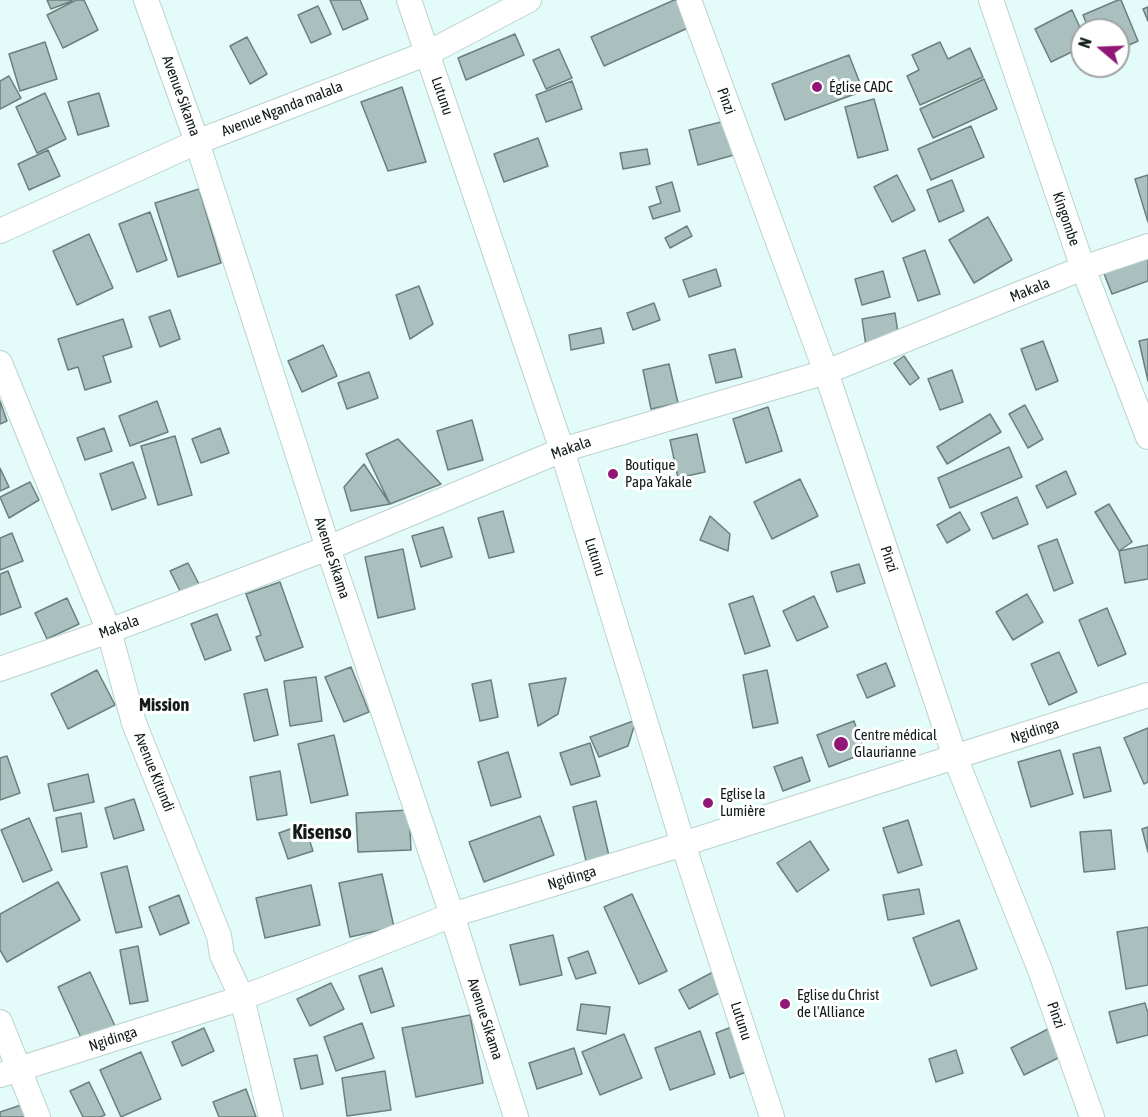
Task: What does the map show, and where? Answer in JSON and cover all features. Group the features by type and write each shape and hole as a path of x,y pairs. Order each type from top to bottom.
{"street":[{"name":"Avenue Sikama","path":"146,0 197,142 328,548 452,915 516,1117"},
{"name":"Lutunu","path":"409,0 562,450 683,844 772,1117"},
{"name":"Avenue Nganda malala","path":"0,231 197,142 428,53 529,0"},
{"name":"Pinzi","path":"689,0 826,372 955,757 1040,970 1092,1117"},
{"name":"Kingombe","path":"991,0 1083,268 1148,437"},
{"name":"Makala","path":"0,669 109,631 328,548 562,450 826,372 1083,268 1148,246"},
{"name":"Avenue Kitundi","path":"0,363 109,631 134,723 219,936 222,955 242,998 271,1117"},
{"name":"Ngidinga","path":"10,1072 242,998 452,915 683,844 1148,695"},
{"path":"0,1022 10,1072 38,1117"}],"building":[{"path":"47,0 72,0 72,1 51,9"},
{"path":"76,0 84,0 98,30 63,48 47,15"},
{"path":"330,0 360,0 368,19 343,30"},
{"path":"677,0 690,27 604,66 591,37"},
{"path":"1121,0 1128,18 1084,18 1083,15"},
{"path":"318,6 331,34 311,43 298,15"},
{"path":"1148,7 1148,21 1143,9"},
{"path":"1072,10 1076,18 1070,18 1070,53 1051,62 1035,29"},
{"path":"1130,22 1138,41 1130,45"},
{"path":"515,34 524,55 466,80 458,58"},
{"path":"247,37 267,74 250,84 230,46"},
{"path":"45,42 57,79 20,91 9,54"},
{"path":"940,42 948,59 970,48 983,77 920,105 907,76 919,70 912,55"},
{"path":"559,49 572,78 546,89 533,60"},
{"name":"Église CADC","path":"849,55 863,91 785,120 772,84"},
{"path":"9,76 21,98 0,109 0,81"},
{"path":"984,79 997,109 933,138 920,109"},
{"path":"572,81 582,109 546,122 536,95"},
{"path":"402,87 426,162 388,171 361,102"},
{"path":"45,93 66,139 37,153 16,107"},
{"path":"99,93 109,126 78,135 68,102"},
{"path":"874,99 888,150 858,158 845,107"},
{"path":"725,121 734,155 698,165 689,130"},
{"path":"971,126 984,157 931,180 918,149"},
{"path":"538,138 548,166 504,182 494,154"},
{"path":"647,149 650,164 623,169 620,153"},
{"path":"48,150 60,176 29,190 18,164"},
{"path":"897,175 915,210 892,222 874,187"},
{"path":"1148,175 1148,222 1135,179"},
{"path":"952,180 964,211 939,222 927,190"},
{"path":"672,182 680,211 653,219 649,207 661,203 656,187"},
{"path":"199,189 221,263 178,277 155,203"},
{"path":"150,212 167,260 137,272 119,224"},
{"path":"988,217 1012,260 974,283 949,240"},
{"path":"687,226 692,236 670,248 665,238"},
{"path":"89,234 113,288 77,305 53,251"},
{"path":"925,250 940,294 918,301 903,258"},
{"path":"1148,255 1148,281 1112,294 1103,271"},
{"path":"716,269 721,286 689,297 683,280"},
{"path":"883,271 890,297 862,305 855,279"},
{"path":"419,286 433,324 410,339 396,295"},
{"path":"654,303 660,320 633,330 627,313"},
{"path":"170,310 180,339 160,347 149,317"},
{"path":"895,313 899,339 866,346 862,319"},
{"path":"123,319 132,347 103,356 111,382 85,390 78,367 68,370 58,339"},
{"path":"601,328 604,343 571,350 569,335"},
{"path":"1148,339 1148,381 1139,341"},
{"path":"1043,341 1058,381 1036,390 1021,349"},
{"path":"323,345 337,376 302,392 288,361"},
{"path":"735,349 742,377 716,383 709,355"},
{"path":"904,356 919,378 910,385 894,363"},
{"path":"669,364 678,403 651,409 643,370"},
{"path":"952,370 963,402 940,410 928,379"},
{"path":"369,372 378,398 347,409 338,383"},
{"path":"0,401 7,421 0,424"},
{"path":"157,401 168,432 130,446 119,416"},
{"path":"1025,405 1043,439 1028,448 1009,414"},
{"path":"768,407 782,451 746,463 733,419"},
{"path":"990,414 1001,432 947,464 937,447"},
{"path":"472,420 483,460 448,470 437,431"},
{"path":"104,428 112,451 85,460 77,438"},
{"path":"220,428 229,453 201,463 192,439"},
{"path":"697,434 705,472 678,478 670,440"},
{"path":"175,436 192,495 158,505 141,446"},
{"path":"398,439 441,484 390,504 366,454"},
{"path":"1009,447 1022,477 950,508 938,478"},
{"path":"133,462 146,498 112,510 100,474"},
{"path":"364,464 390,504 351,511 344,487"},
{"path":"0,468 9,487 0,491"},
{"path":"1066,471 1076,494 1047,508 1036,486"},
{"path":"800,479 818,516 772,539 754,502"},
{"path":"30,482 39,500 9,518 0,497"},
{"path":"1017,497 1028,524 993,539 981,513"},
{"path":"1109,504 1132,542 1119,551 1095,512"},
{"path":"503,511 514,552 489,558 478,518"},
{"path":"960,512 970,530 947,543 937,525"},
{"path":"710,516 730,534 728,551 700,540"},
{"path":"443,527 452,557 421,567 412,536"},
{"path":"12,533 23,561 0,570 0,538"},
{"path":"1057,539 1073,583 1054,591 1038,546"},
{"path":"1148,545 1148,579 1125,583 1119,551"},
{"path":"403,549 415,609 378,618 365,557"},
{"path":"188,563 200,586 182,595 170,571"},
{"path":"859,564 865,583 837,592 831,572"},
{"path":"8,571 21,607 0,615 0,574"},
{"path":"280,582 303,647 265,661 256,637 261,635 246,594"},
{"path":"1027,594 1043,622 1013,640 996,612"},
{"path":"753,596 770,646 745,654 729,604"},
{"path":"814,596 828,627 797,641 783,611"},
{"path":"67,598 79,624 47,639 35,613"},
{"path":"1107,608 1126,654 1098,666 1079,620"},
{"path":"217,614 231,650 205,660 191,624"},
{"path":"1059,652 1077,692 1049,705 1031,664"},
{"path":"886,663 895,686 867,698 857,675"},
{"path":"351,667 369,712 344,722 325,677"},
{"path":"97,670 115,705 68,729 51,694"},
{"path":"767,670 778,723 753,728 743,675"},
{"path":"316,677 322,721 290,726 284,681"},
{"path":"566,678 558,714 538,726 529,684"},
{"path":"491,680 498,717 480,721 472,684"},
{"path":"267,689 278,735 254,741 244,694"},
{"path":"636,720 628,746 599,757 590,737"},
{"name":"Centre médical Glaurianne","path":"854,721 865,753 829,767 817,735"},
{"path":"1148,728 1148,782 1144,784 1124,738"},
{"path":"334,735 348,795 311,803 298,744"},
{"path":"590,743 600,776 571,785 560,753"},
{"path":"1100,747 1111,791 1084,798 1073,754"},
{"path":"1060,750 1073,794 1031,807 1018,762"},
{"path":"508,752 521,797 491,806 478,762"},
{"path":"7,756 20,793 0,800 0,758"},
{"path":"802,757 810,781 783,791 774,767"},
{"path":"280,771 287,815 257,820 250,777"},
{"path":"88,774 94,802 54,811 48,784"},
{"path":"134,799 144,830 114,839 105,808"},
{"path":"596,801 610,860 587,865 573,807"},
{"path":"409,810 411,850 358,852 356,813"},
{"path":"81,813 87,847 62,852 56,818"},
{"path":"540,816 554,855 484,882 469,842"},
{"path":"29,818 52,870 23,882 1,830"},
{"path":"908,820 922,865 898,873 883,828"},
{"path":"304,824 313,851 288,859 279,833"},
{"path":"1148,827 1148,852 1142,829"},
{"path":"1111,830 1115,869 1084,872 1080,832"},
{"path":"810,841 829,870 797,892 777,863"},
{"path":"127,866 142,927 116,933 101,873"},
{"path":"382,874 394,927 350,937 339,883"},
{"path":"58,882 80,920 7,962 0,950 0,914"},
{"path":"311,885 320,925 265,938 256,898"},
{"path":"919,889 924,914 888,920 883,895"},
{"path":"632,894 667,971 639,984 604,907"},
{"path":"179,895 189,923 160,935 149,907"},
{"path":"959,920 977,969 931,986 913,938"},
{"path":"1148,927 1148,985 1126,989 1117,932"},
{"path":"553,935 562,975 520,985 510,945"},
{"path":"138,946 148,1001 130,1004 120,950"},
{"path":"588,951 596,973 576,979 568,958"},
{"path":"382,968 394,1006 371,1013 359,976"},
{"path":"715,971 725,990 689,1009 679,990"},
{"path":"90,972 115,1026 83,1042 58,987"},
{"path":"331,983 344,1009 310,1026 297,999"},
{"path":"1145,1003 1148,1013 1148,1035 1117,1043 1109,1012"},
{"path":"581,1004 610,1007 606,1034 577,1030"},
{"path":"470,1015 483,1083 416,1097 402,1028"},
{"path":"362,1023 374,1058 336,1071 324,1037"},
{"path":"734,1026 749,1071 730,1078 716,1033"},
{"path":"204,1028 214,1051 182,1066 172,1042"},
{"path":"1050,1028 1064,1055 1024,1075 1011,1048"},
{"path":"700,1031 715,1074 670,1090 655,1048"},
{"path":"624,1034 642,1078 600,1095 582,1052"},
{"path":"574,1048 582,1074 537,1089 529,1063"},
{"path":"956,1050 963,1073 936,1082 929,1059"},
{"path":"141,1052 161,1099 121,1117 100,1070"},
{"path":"317,1055 323,1084 301,1089 294,1059"},
{"path":"385,1071 391,1110 347,1116 342,1078"},
{"path":"89,1082 105,1115 100,1117 83,1117 70,1091"},
{"path":"246,1089 256,1117 219,1117 213,1102"},
{"path":"24,1104 28,1117 0,1117 0,1112"}],"place":[{"name":"Église CADC","path":"817,87"},
{"name":"Boutique Papa Yakale","path":"613,474"},
{"name":"Centre médical Glaurianne","path":"841,744"},
{"name":"Eglise la Lumière","path":"708,803"},
{"name":"Eglise du Christ de l'Alliance","path":"785,1004"}],"district":[{"name":"Mission","path":"164,705"},
{"name":"Kisenso","path":"322,832"}]}
